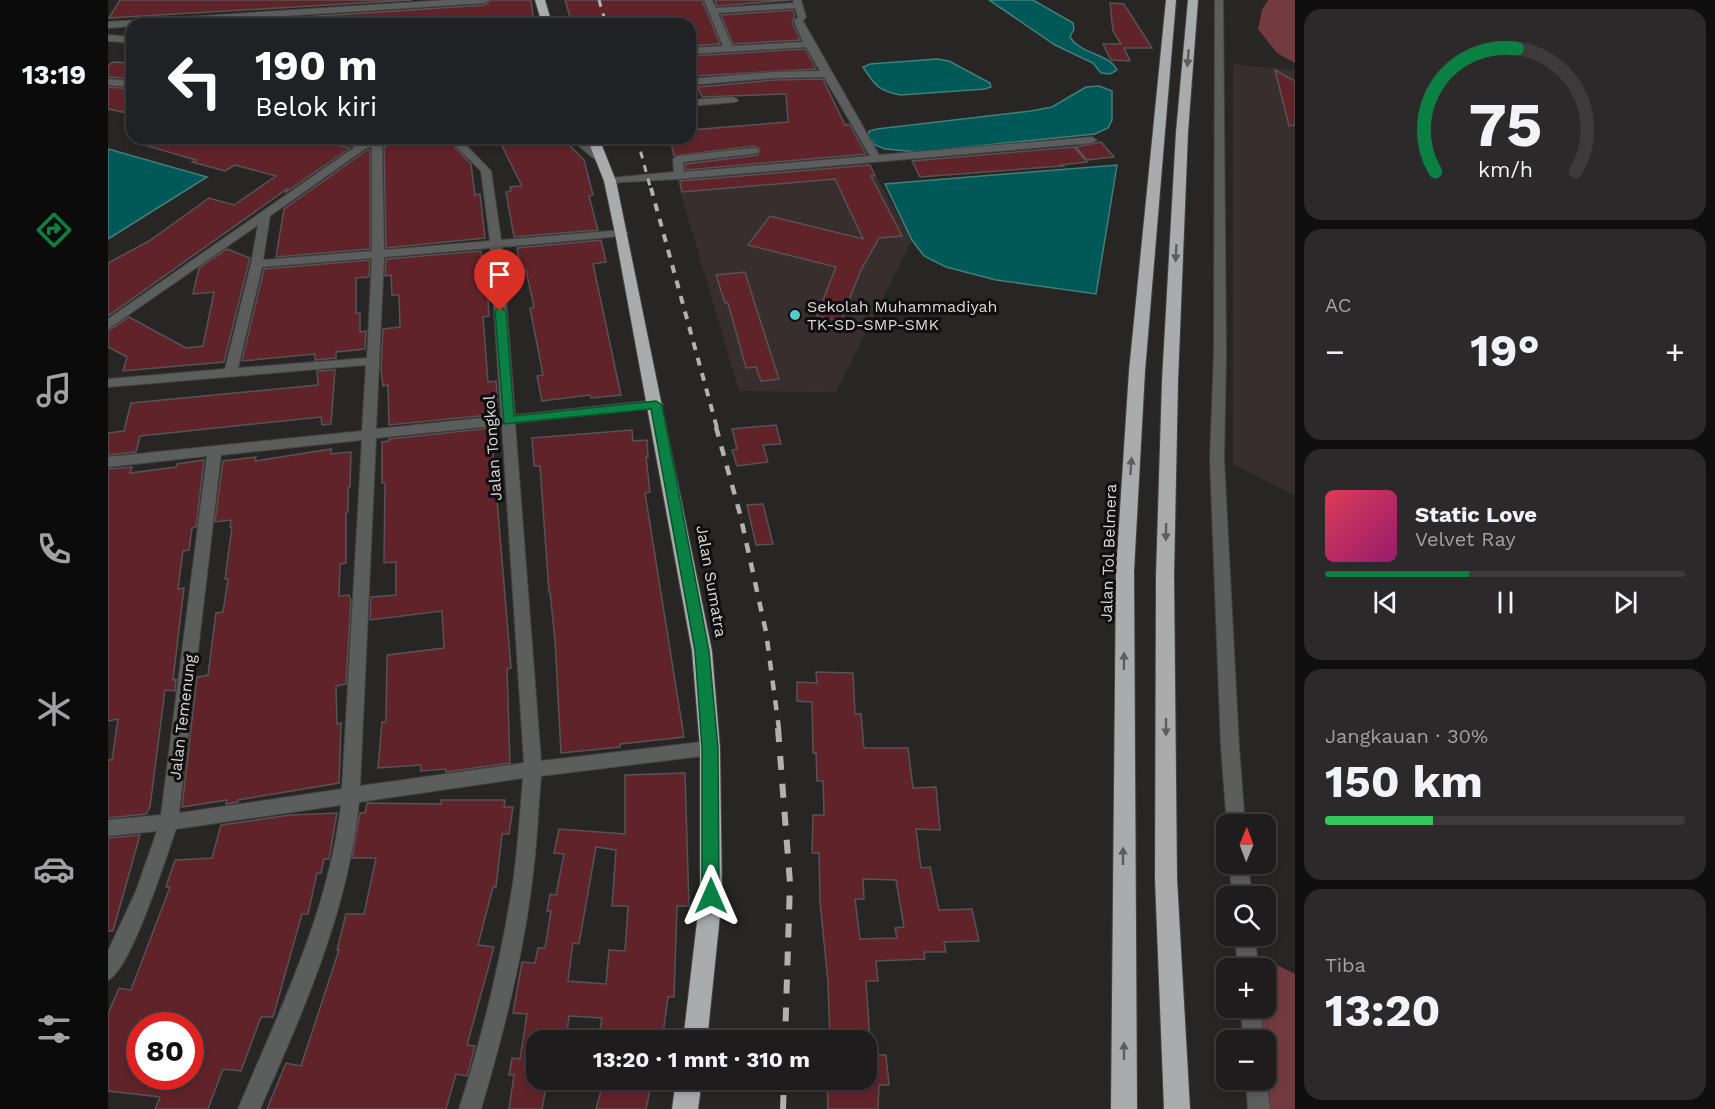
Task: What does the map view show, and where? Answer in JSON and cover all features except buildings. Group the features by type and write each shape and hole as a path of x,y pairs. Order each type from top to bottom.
{"highway":[{"path":"540,0 545,18"},
{"path":"1163,0 1168,31"},
{"name":"Jalan Tol Belmera","path":"1124,1109 1125,571 1137,371 1171,0"},
{"path":"1177,1109 1166,879 1165,576 1170,381 1182,132 1193,0"},
{"name":"Jalan Sumatra","path":"595,144 609,181 622,233 702,651 710,748 711,896 696,1030"},
{"path":"685,1109 688,1090"}],"street":[{"path":"214,18 485,0"},
{"path":"708,0 728,48"},
{"path":"1219,0 1220,353 1217,459 1235,814"},
{"path":"712,11 798,2 802,17 798,21 809,44 876,158"},
{"path":"108,25 126,24"},
{"path":"108,38 126,40"},
{"path":"696,51 809,44"},
{"path":"696,82 774,75 825,74"},
{"path":"108,82 126,84"},
{"path":"696,103 733,100"},
{"path":"609,181 1092,140"},
{"path":"365,144 370,145"},
{"path":"108,325 265,215 375,144"},
{"name":"Jalan Tongkol","path":"459,144 486,171 496,245 533,769 524,870 514,935 485,1061 470,1109"},
{"path":"582,144 601,159"},
{"path":"249,1109 303,986 324,929 340,871 351,795 378,255 370,145"},
{"path":"679,176 678,159 754,151"},
{"path":"231,372 265,215"},
{"path":"256,264 622,233"},
{"path":"108,383 372,361"},
{"path":"108,462 656,405"},
{"name":"Jalan Temenung","path":"108,970 122,946 145,891 169,822 214,452"},
{"path":"108,828 169,822 533,769 710,748"},
{"path":"1258,1090 1259,1109"}],"shaded area":[{"path":"1268,0 1295,0 1295,63 1277,53 1258,29 1262,10"},
{"path":"1233,64 1295,70 1295,496 1233,464"},
{"name":"Sekolah Muhammadiyah TK-SD-SMP-SMK","path":"867,160 912,240 836,392 739,391 676,177"},
{"path":"1276,964 1295,974 1295,1109 1270,1109 1269,1090 1276,1090 1276,1030 1263,1030 1261,1018 1276,1018"}],"water":[{"path":"989,0 1033,0 1073,23 1074,29 1070,37 1075,43 1108,60 1117,70 1110,74 1101,73 1093,63 1055,45"},
{"path":"937,59 949,61 990,83 991,87 901,95 878,87 863,67 870,64"},
{"path":"1099,86 1112,91 1112,120 1108,128 1095,134 918,152 885,149 875,145 868,136 869,131 877,129 1052,107 1086,87"},
{"path":"108,149 207,177 108,239"},
{"path":"1117,165 1096,294 996,280 946,267 924,256 912,240 885,184"}],"railway":[{"path":"599,0 604,18"},
{"path":"639,144 651,190"},
{"path":"651,188 717,428"},
{"path":"716,427 740,514 766,632 779,729"},
{"path":"778,728 790,883 785,1030"},
{"path":"783,1109 784,1090"}],"place":[{"name":"Sekolah Muhammadiyah TK-SD-SMP-SMK","path":"795,315"}],"route":[{"path":"500,311 508,421 656,405 702,651 710,748 711,896"}]}
